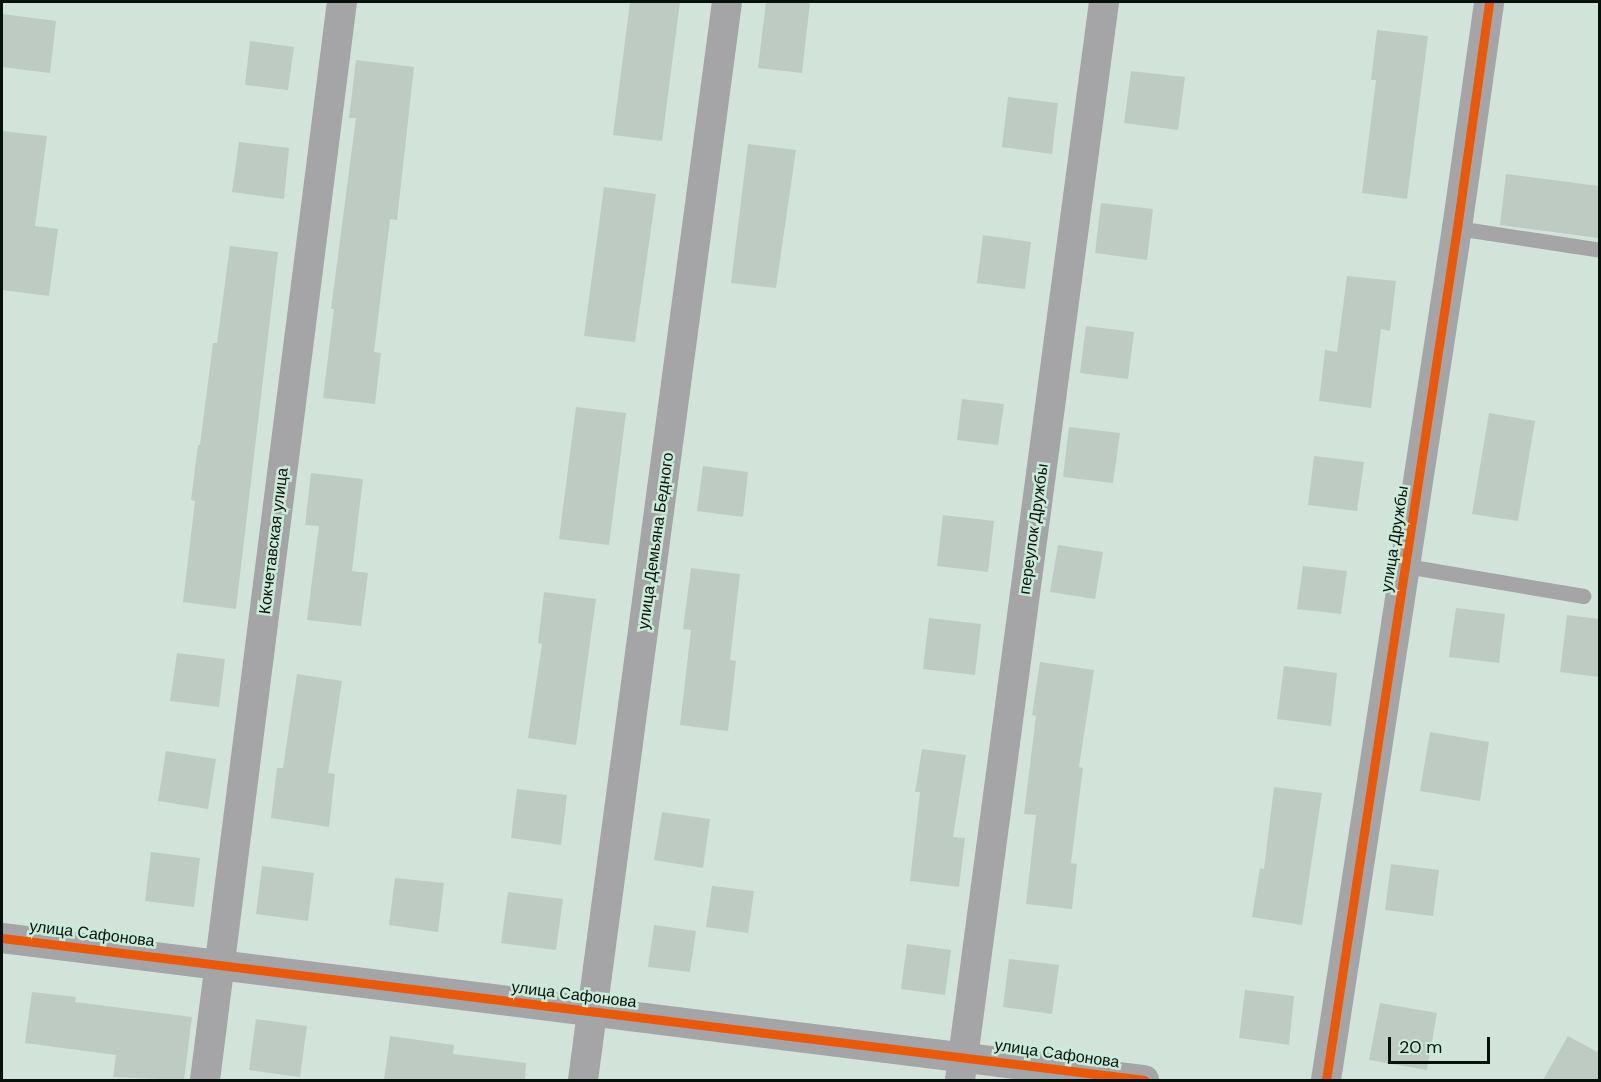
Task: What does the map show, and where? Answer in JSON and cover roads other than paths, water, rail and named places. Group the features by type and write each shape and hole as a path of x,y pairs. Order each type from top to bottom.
{"street":[{"name":"Кокчетавская улица","path":"205,1080 342,2"},
{"name":"улица Демьяна Бедного","path":"583,1080 727,2"},
{"name":"переулок Дружбы","path":"962,1068 1104,2"},
{"name":"улица Дружбы","path":"1326,1080 1406,566 1489,2"},
{"name":"улица Сафонова","path":"2,938 593,1013 962,1068 1144,1080"}],"lane":[{"path":"1457,228 1599,250"},
{"path":"1406,566 1583,597"}]}
